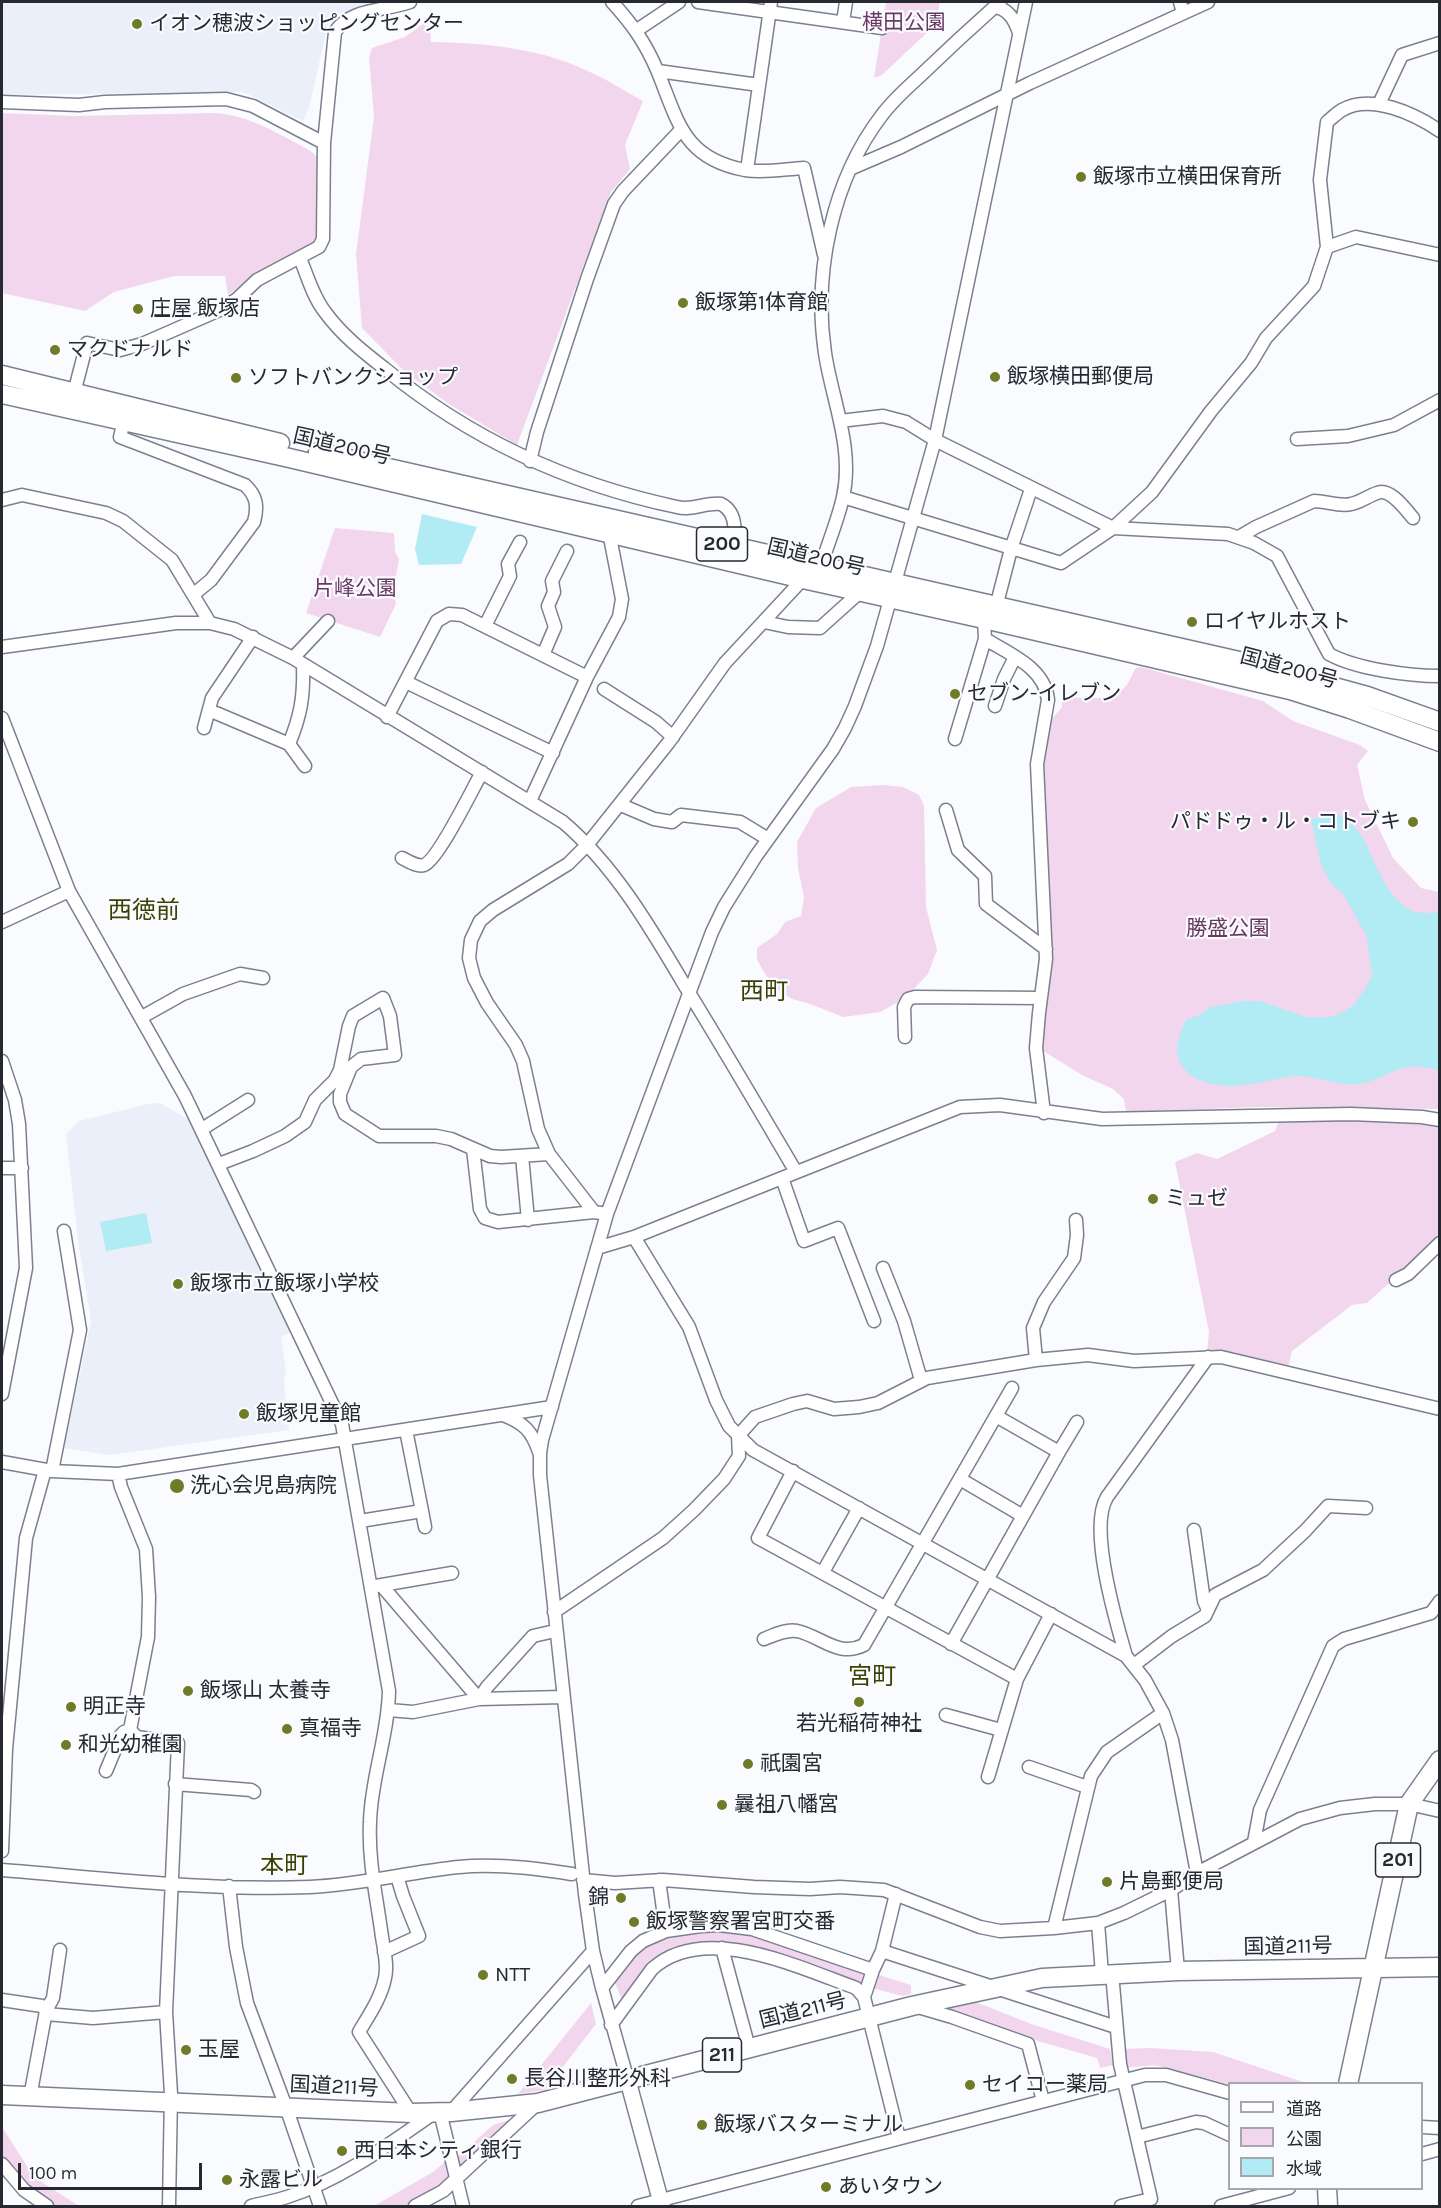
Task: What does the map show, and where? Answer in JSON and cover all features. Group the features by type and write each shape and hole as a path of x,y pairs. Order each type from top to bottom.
{"highway":[{"name":"国道200号","path":"2,375 732,553 803,579 860,592 892,590"},
{"name":"国道200号","path":"2,394 609,532 821,566 892,590 1367,696 1440,722"},
{"name":"国道200号","path":"1238,669 1290,690 1340,705 1439,749"},
{"path":"1238,669 1349,680 1440,709"},
{"name":"201","path":"1348,2082 1410,1804 1440,1760"},
{"name":"国道211号","path":"2,2095 411,2113 442,2112 538,2103 912,2006 1042,1978 1178,1971 1440,1967"}],"main road":[{"path":"628,2081 661,2204"}],"street":[{"path":"74,393 87,343 120,350 142,344 222,309 237,299 257,280 319,247 323,239 324,143 335,32 341,23 350,17 410,2"},
{"path":"612,2 637,30 658,71 681,130 710,157 747,170 804,168 824,258"},
{"path":"637,30 679,2"},
{"path":"698,2 770,7 882,28"},
{"path":"843,22 846,2"},
{"path":"628,2081 611,2025 578,1877 563,1697 540,1475 540,1453 607,1214 724,908 768,839 832,749 855,706 877,646 935,440 1026,2"},
{"path":"852,168 901,147 1182,7 1208,2"},
{"path":"821,566 843,497 846,475 845,446 823,341 821,312 824,258 841,190 871,130 893,101 997,4 1012,16 1019,34"},
{"path":"747,170 770,7"},
{"path":"1379,104 1402,55 1440,43"},
{"path":"658,71 759,85"},
{"path":"2,102 79,105 105,102 225,99 253,106 324,143"},
{"path":"843,497 1061,563 1113,528 1152,492 1211,411 1251,363 1266,338 1314,286 1327,247 1320,180 1327,122 1343,109 1360,104 1379,104 1425,121 1440,130"},
{"path":"530,461 537,432 587,279 614,204 623,191 681,130"},
{"path":"1327,247 1356,237 1440,255"},
{"path":"300,258 323,310 345,337 429,404 490,441 530,461 596,485 679,508 711,504 726,506 733,519 735,535 732,553"},
{"path":"1297,439 1348,436 1394,425 1440,400"},
{"path":"840,421 884,416 906,422 935,440 1113,528 1239,537 1277,556 1329,654 1338,659 1414,676 1440,676"},
{"path":"123,421 120,437 245,485 253,492 257,511 254,522 212,580 194,594"},
{"path":"956,740 985,639 990,613 1031,489"},
{"path":"1239,537 1314,501 1348,505 1363,501 1378,492 1384,492 1401,504 1413,518"},
{"path":"2,500 22,495 106,513 132,528 171,560 210,623"},
{"path":"530,801 587,677 619,618 622,599 609,532"},
{"path":"485,626 510,576 508,564 520,542"},
{"path":"543,655 555,627 548,606 554,592 552,581 567,551"},
{"path":"594,1212 549,1154 538,1129 530,1101 523,1061 516,1045 487,1003 474,978 469,958 471,940 480,921 493,910 568,864 587,845 621,805 725,663 803,579"},
{"path":"765,622 788,627 820,628 860,592"},
{"path":"387,717 437,621 442,616 455,613 587,677"},
{"path":"289,744 303,703 298,662 328,621"},
{"path":"2,647 176,623 210,623 234,629 298,662 563,822 587,845 620,884 690,993 796,1172"},
{"path":"204,728 212,698 253,637"},
{"path":"985,639 1029,666 1042,680 1047,690 1048,700 1037,764 1046,949 1036,1048 1044,1113"},
{"path":"995,706 1004,679 1015,657"},
{"path":"406,682 553,753"},
{"path":"604,689 656,722 673,736"},
{"path":"216,713 289,744 305,766"},
{"path":"2,718 69,891 142,1017 202,1129 342,1424 360,1521 376,1586 389,1690 381,1757 372,1797 369,1824 371,1863 384,1952 385,1977 379,1996 359,2032 411,2113"},
{"path":"402,858 417,865 429,862 451,830 482,772"},
{"path":"621,805 654,819 672,822 681,815 728,819 740,822 768,839"},
{"path":"946,810 958,849 986,876 986,904 1046,949"},
{"path":"2,922 69,891"},
{"path":"142,1017 183,994 240,974 263,978"},
{"path":"906,1037 904,1007 908,999 915,997 1041,998"},
{"path":"219,1164 274,1141 305,1122 311,1105 335,1080 340,1070 353,1016 383,998 390,1016 395,1055 361,1059 351,1067 340,1094 340,1102 345,1114 380,1136 436,1136 450,1139 490,1156 549,1154"},
{"path":"2,1061 15,1100 19,1124 26,1268 2,1394"},
{"path":"202,1129 248,1100"},
{"path":"597,1248 634,1237 960,1107 999,1105 1044,1113 1102,1119 1351,1114 1440,1120"},
{"path":"473,1149 482,1214 490,1220 498,1222 528,1220 594,1212 607,1214"},
{"path":"522,1156 528,1220"},
{"path":"2,1168 22,1168"},
{"path":"782,1178 804,1241 838,1228 874,1321"},
{"path":"1036,1359 1033,1328 1044,1302 1074,1258 1076,1220"},
{"path":"2,1851 6,1749 26,1538 49,1470 80,1330 64,1231"},
{"path":"634,1237 689,1327 716,1400 729,1426 753,1450 1130,1660"},
{"path":"1396,1280 1408,1274 1440,1243"},
{"path":"883,1268 904,1321 921,1380"},
{"path":"554,1612 663,1538 694,1510 724,1479 739,1456 738,1436 755,1417 807,1401 834,1409 869,1405 878,1403 921,1380 1036,1359 1088,1355 1134,1361 1221,1357 1440,1409"},
{"path":"1197,1873 1172,1740 1163,1713 1145,1680 1130,1660 1115,1619 1105,1569 1101,1510 1107,1497 1208,1358"},
{"path":"764,1639 795,1631 837,1649 854,1650 864,1645 1012,1388"},
{"path":"2,1462 49,1470 118,1474 552,1407"},
{"path":"502,1415 518,1421 528,1430 535,1437 540,1453"},
{"path":"996,1416 1059,1452"},
{"path":"951,1644 1077,1422"},
{"path":"406,1430 425,1527"},
{"path":"793,1471 758,1538 1017,1679"},
{"path":"118,1474 146,1549 149,1597 148,1637 130,1730"},
{"path":"960,1479 1023,1516"},
{"path":"1130,1660 1205,1616 1215,1595 1263,1570 1328,1506 1366,1508"},
{"path":"823,1572 859,1508"},
{"path":"360,1521 422,1511"},
{"path":"1194,1530 1204,1601 1208,1610"},
{"path":"376,1586 452,1574"},
{"path":"376,1586 479,1699"},
{"path":"1254,1842 1260,1810 1333,1646 1344,1639 1431,1613 1440,1601"},
{"path":"992,1779 1001,1730 1017,1679 1051,1614"},
{"path":"479,1699 486,1688 533,1636 555,1631"},
{"path":"388,1710 413,1712 479,1699 563,1697"},
{"path":"1054,1928 1087,1787 1099,1761 1107,1752 1163,1713"},
{"path":"946,1715 1001,1730"},
{"path":"106,1771 120,1735 130,1730"},
{"path":"130,1730 137,1737 178,1743 166,2012 171,2103 168,2206"},
{"path":"1029,1767 1087,1787"},
{"path":"175,1784 254,1792"},
{"path":"2,1870 171,1883 312,1887 461,1867 511,1867 615,1883 659,1880 754,1887 810,1889 840,1887 884,1890 980,1927 1000,1931 1098,1923 1171,1890 1197,1873 1300,1819 1340,1808 1385,1803 1410,1804 1440,1810"},
{"path":"384,1952 419,1936 397,1876"},
{"path":"659,1880 666,1931"},
{"path":"229,1886 236,1947 247,2003 320,2206"},
{"path":"1171,1890 1178,1971"},
{"path":"864,1997 882,1951 896,1894"},
{"path":"1098,1923 1123,2080 1151,2199 1121,2206"},
{"path":"602,1988 631,1951 644,1941 666,1931 719,1925 752,1929 873,1970"},
{"path":"611,2025 652,1969 668,1956 684,1952 723,1948 764,1954 856,1988 864,1997 899,2138"},
{"path":"723,1948 749,2048"},
{"path":"30,2097 46,2012 53,1998 60,1950"},
{"path":"251,2206 288,2197 328,2180 442,2112 593,1951"},
{"path":"882,1951 1116,2027"},
{"path":"2,2000 42,2006 46,2012 93,2018 166,2012"},
{"path":"912,2006 952,2017 1028,2044 1043,2102"},
{"path":"638,2206 661,2204 899,2138 1145,2075 1166,2075 1228,2092"},
{"path":"416,2206 443,2191 538,2103"},
{"path":"442,2112 463,2206"},
{"path":"1137,2137 1196,2122 1228,2134"},
{"path":"1423,2127 1440,2128"},
{"path":"1423,2154 1440,2149"},
{"path":"2,2164 24,2190 47,2206"},
{"path":"1221,2206 1281,2190"}],"shaded area":[{"path":"2,2 392,2 341,13 329,20 309,108 303,121 243,92 2,95"},
{"name":"飯塚市立飯塚小学校","path":"160,1103 196,1124 293,1331 281,1337 286,1372 284,1381 289,1430 109,1455 64,1448 91,1321 79,1248 66,1134 79,1121"}],"green space":[{"name":"横田公園","path":"886,2 940,2 935,25 882,75 874,78"},
{"path":"423,24 430,29 431,42 512,48 552,57 597,75 643,101 625,145 630,169 611,192 517,445 449,404 405,372 362,328 356,254 374,117 369,57 372,48 405,37"},
{"path":"2,113 74,116 215,113 253,122 311,151 318,158 318,235 315,242 255,275 228,295 225,276 174,276 114,292 85,311 2,293"},
{"name":"片峰公園","path":"335,528 394,533 395,551 399,560 393,590 396,604 380,637 306,613"},
{"name":"勝盛公園","path":"1141,667 1263,701 1293,721 1360,745 1368,751 1357,765 1365,800 1393,858 1421,888 1439,892 1439,1109 1257,1107 1126,1112 1124,1099 1113,1089 1082,1075 1040,1049 1049,961 1048,855 1041,762 1051,720 1062,707 1062,696 1094,698 1111,696 1123,689 1136,668"},
{"path":"882,785 903,787 919,795 924,806 926,907 937,950 928,974 904,999 880,1012 843,1017 792,999 773,987 757,960 757,948 777,934 785,922 801,916 804,897 798,868 797,842 816,808 851,787"},
{"path":"1280,1118 1354,1118 1430,1123 1439,1127 1439,1238 1367,1303 1352,1305 1292,1351 1288,1368 1207,1352 1209,1332 1175,1162 1197,1153 1217,1159 1275,1131"},
{"path":"701,1930 750,1932 866,1974 863,1983 859,1985 765,1952 672,1951 656,1959 650,1965 623,2003 614,1980 635,1953 657,1938"},
{"path":"876,1974 911,1985 911,1994 902,1996 872,1988"},
{"path":"973,2001 1034,2025 1110,2049 1113,2065 1100,2068 1097,2058 1031,2039 943,2009"},
{"path":"591,2003 596,2024 545,2090 518,2094"},
{"path":"1151,2048 1213,2052 1303,2082 1228,2084 1154,2065 1125,2068 1123,2049"},
{"path":"515,2118 459,2173 455,2159 493,2125"},
{"path":"2,2127 34,2177 79,2206 54,2206 26,2187 2,2159"},
{"path":"446,2161 452,2179 410,2206 374,2206 433,2172"}],"water":[{"path":"422,514 477,527 461,564 419,565 415,549"},
{"path":"1337,813 1363,838 1384,881 1397,900 1416,912 1439,912 1439,1070 1407,1067 1359,1084 1335,1083 1296,1076 1236,1086 1206,1082 1194,1077 1185,1070 1179,1060 1180,1035 1187,1019 1198,1016 1211,1007 1243,1001 1261,1001 1305,1017 1323,1018 1337,1015 1353,1006 1365,989 1372,975 1367,937 1342,892 1328,879 1320,861 1311,819"},
{"path":"146,1213 152,1243 106,1251 100,1222"}],"place":[{"name":"イオン穂波ショッピングセンター","path":"137,24"},
{"name":"飯塚市立横田保育所","path":"1081,177"},
{"name":"飯塚第1体育館","path":"683,303"},
{"name":"庄屋 飯塚店","path":"138,309"},
{"name":"マクドナルド","path":"55,350"},
{"name":"飯塚横田郵便局","path":"995,377"},
{"name":"ソフトバンクショップ","path":"236,378"},
{"name":"ロイヤルホスト","path":"1192,622"},
{"name":"セブン-イレブン","path":"955,694"},
{"name":"パドドゥ・ル・コトブキ","path":"1413,822"},
{"name":"ミュゼ","path":"1153,1199"},
{"name":"飯塚市立飯塚小学校","path":"178,1284"},
{"name":"飯塚児童館","path":"244,1414"},
{"name":"洗心会児島病院","path":"177,1486"},
{"name":"飯塚山 太養寺","path":"188,1691"},
{"name":"若光稲荷神社","path":"859,1702"},
{"name":"明正寺","path":"71,1707"},
{"name":"真福寺","path":"287,1729"},
{"name":"和光幼稚園","path":"66,1745"},
{"name":"祇園宮","path":"748,1764"},
{"name":"曩祖八幡宮","path":"722,1805"},
{"name":"片島郵便局","path":"1107,1882"},
{"name":"錦","path":"621,1898"},
{"name":"飯塚警察署宮町交番","path":"634,1922"},
{"name":"NTT","path":"483,1975"},
{"name":"玉屋","path":"186,2050"},
{"name":"長谷川整形外科","path":"512,2079"},
{"name":"セイコー薬局","path":"970,2085"},
{"name":"飯塚バスターミナル","path":"702,2125"},
{"name":"西日本シティ銀行","path":"342,2151"},
{"name":"永露ビル","path":"227,2180"},
{"name":"あいタウン","path":"826,2187"}],"district":[{"name":"西徳前","path":"144,911"},
{"name":"西町","path":"764,992"},
{"name":"宮町","path":"872,1677"},
{"name":"本町","path":"284,1866"}]}
